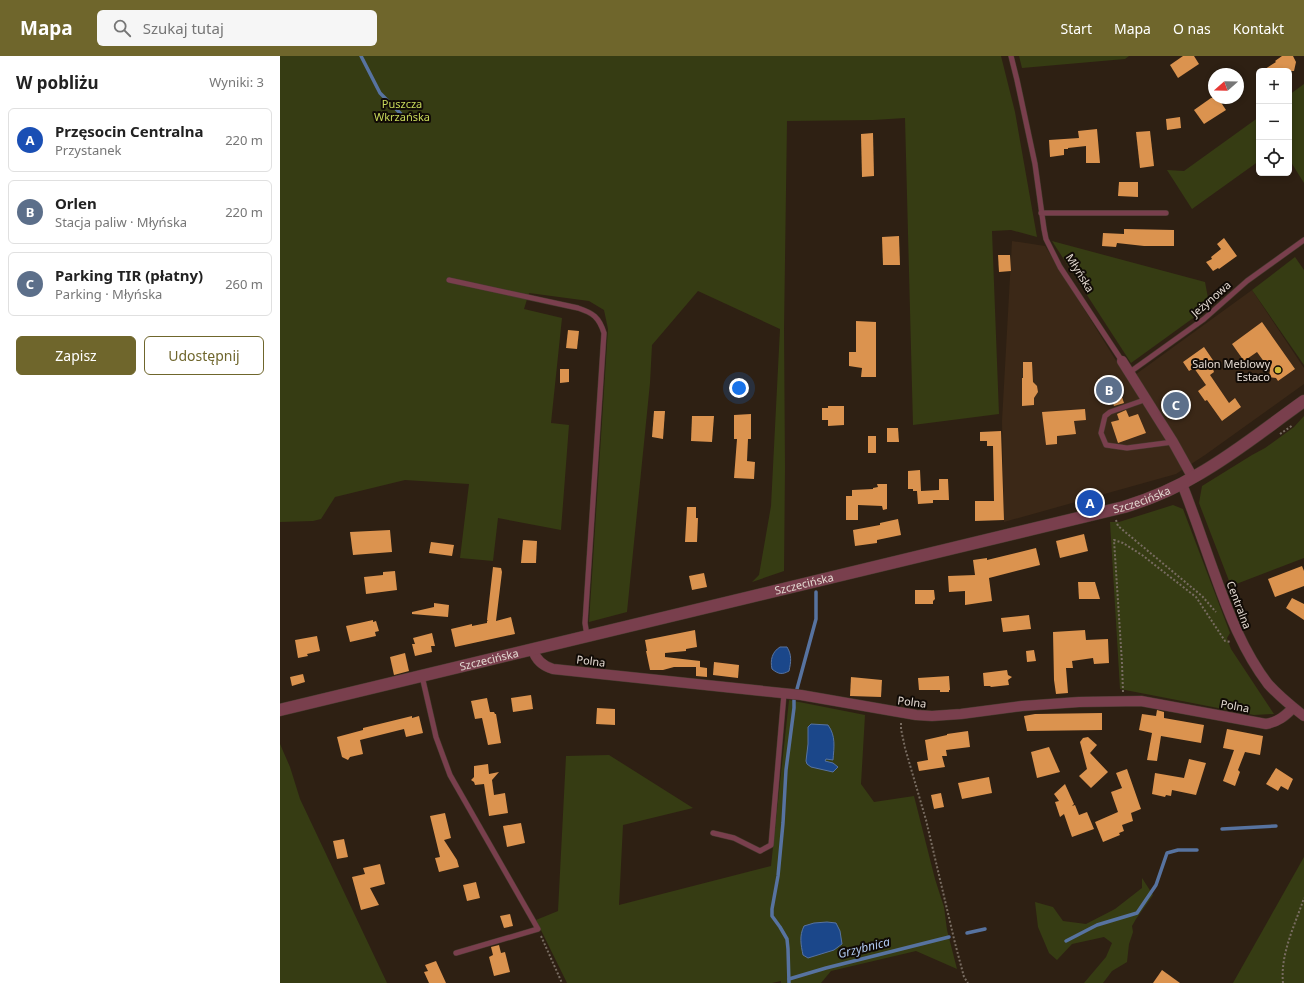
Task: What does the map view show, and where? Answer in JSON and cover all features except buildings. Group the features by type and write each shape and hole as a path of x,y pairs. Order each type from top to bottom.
{"street":[{"name":"Młyńska","path":"1122,361 1147,399 1193,478"},
{"name":"Szczecińska","path":"280,710 1107,512 1148,499 1193,478 1221,461 1304,401"},
{"name":"Centralna","path":"1182,484 1231,619 1242,644 1277,694 1304,716"},
{"name":"Polna","path":"533,650 540,662 553,669 814,697 902,714 932,716 1022,706 1079,702 1141,701 1266,724 1274,723 1284,717 1293,708"}],"lane":[{"name":"Młyńska","path":"1011,56 1035,164 1046,239 1054,256 1122,361"},
{"path":"1041,213 1166,213"},
{"name":"Jeżynowa","path":"1130,372 1204,319 1247,281 1304,240"},
{"path":"449,280 578,308 590,312 601,323 604,333 585,623 588,636"},
{"path":"1147,399 1110,412 1105,416 1101,433 1106,444 1127,448 1173,442"},
{"path":"422,676 436,738 450,775 538,929 456,953"},
{"path":"714,833 734,838 760,851 771,845 784,694"}],"path":[{"path":"1116,521 1118,526 1202,596 1226,621 1231,619"},
{"path":"1123,701 1114,540 1123,543 1142,555 1196,597 1225,641 1242,644"},
{"path":"902,714 901,729 905,748 926,820 955,943 964,976 968,983"},
{"path":"1283,983 1282,976 1284,957 1304,898"},
{"path":"538,929 562,983"}],"shaded area":[{"path":"1012,241 1045,246 1128,380 1252,290 1304,368 1304,384 1176,474 1004,522 1002,421"}],"green space":[{"name":"Puszcza Wkrzańska","path":"280,56 1001,56 1015,112 1037,237 1011,230 992,231 999,414 913,425 905,118 787,121 784,329 784,571 752,582 759,575 771,506 780,329 698,291 652,345 650,383 627,612 589,622 608,329 604,310 589,301 529,293 524,309 562,318 551,423 569,425 561,530 498,518 493,561 460,558 469,484 405,480 335,497 321,519 313,521 280,522"},
{"path":"1019,56 1129,56 1125,59 1022,68"},
{"path":"1304,84 1304,183 1292,164 1292,93"},
{"path":"1256,119 1256,163 1192,209 1167,170 1184,171"},
{"path":"1052,241 1205,282 1208,298 1207,308 1131,363"},
{"path":"1295,257 1304,270 1304,365 1252,290"},
{"path":"1304,416 1304,558 1231,586 1199,503 1202,486 1265,448 1294,427"},
{"path":"1173,505 1183,509 1230,633 1227,638 1231,649 1274,714 1254,715 1120,689 1110,522 1119,522"},
{"path":"789,700 865,715 861,784 874,802 914,796 935,879 944,907 947,930 957,969 916,951 831,971 821,983 781,983 781,981 772,983 567,983 536,920 558,911 566,756 609,755 693,808 623,825 619,905 771,866","holes":["827,922 834,950 808,958 803,955 801,941 804,926 814,923"]},
{"path":"280,744 290,767 300,799 387,983 280,983"},
{"path":"1304,857 1304,983 1233,983"},
{"path":"1142,878 1153,895 1132,926 1133,932 1129,944 1127,962 1112,971 1103,983 1084,983 1106,957 1112,943 1104,937 1072,944 1057,960 1049,953 1038,927 1035,902 1053,907 1063,921 1086,924 1115,909 1142,888"}],"water":[{"path":"780,647 787,647 791,659 789,671 784,673 774,671 771,666 773,654"},
{"path":"811,724 828,725 831,729 834,742 833,760 826,759 825,761 833,763 838,767 833,772 811,767 807,764 808,727"},
{"path":"814,923 836,923 840,931 842,944 834,950 808,958 803,955 801,937 804,926"}],"waterway":[{"path":"361,56 380,93 406,119"},
{"path":"797,689 816,619 816,592"},
{"path":"789,983 787,939 772,916 772,909 778,876 786,770 794,700"},
{"name":"Grzybnica","path":"1222,829 1276,826"},
{"name":"Grzybnica","path":"1066,941 1097,925 1137,913 1156,885 1167,853 1178,850 1197,850"},
{"name":"Grzybnica","path":"967,933 985,929"},
{"name":"Grzybnica","path":"789,979 826,968 949,937"}],"place":[{"name":"Salon Meblowy Estaco","path":"1278,370"},
{"name":"Orlen","path":"1109,390"},
{"name":"Parking TIR (płatny)","path":"1176,405"},
{"name":"Przęsocin Centralna","path":"1090,503"}]}
